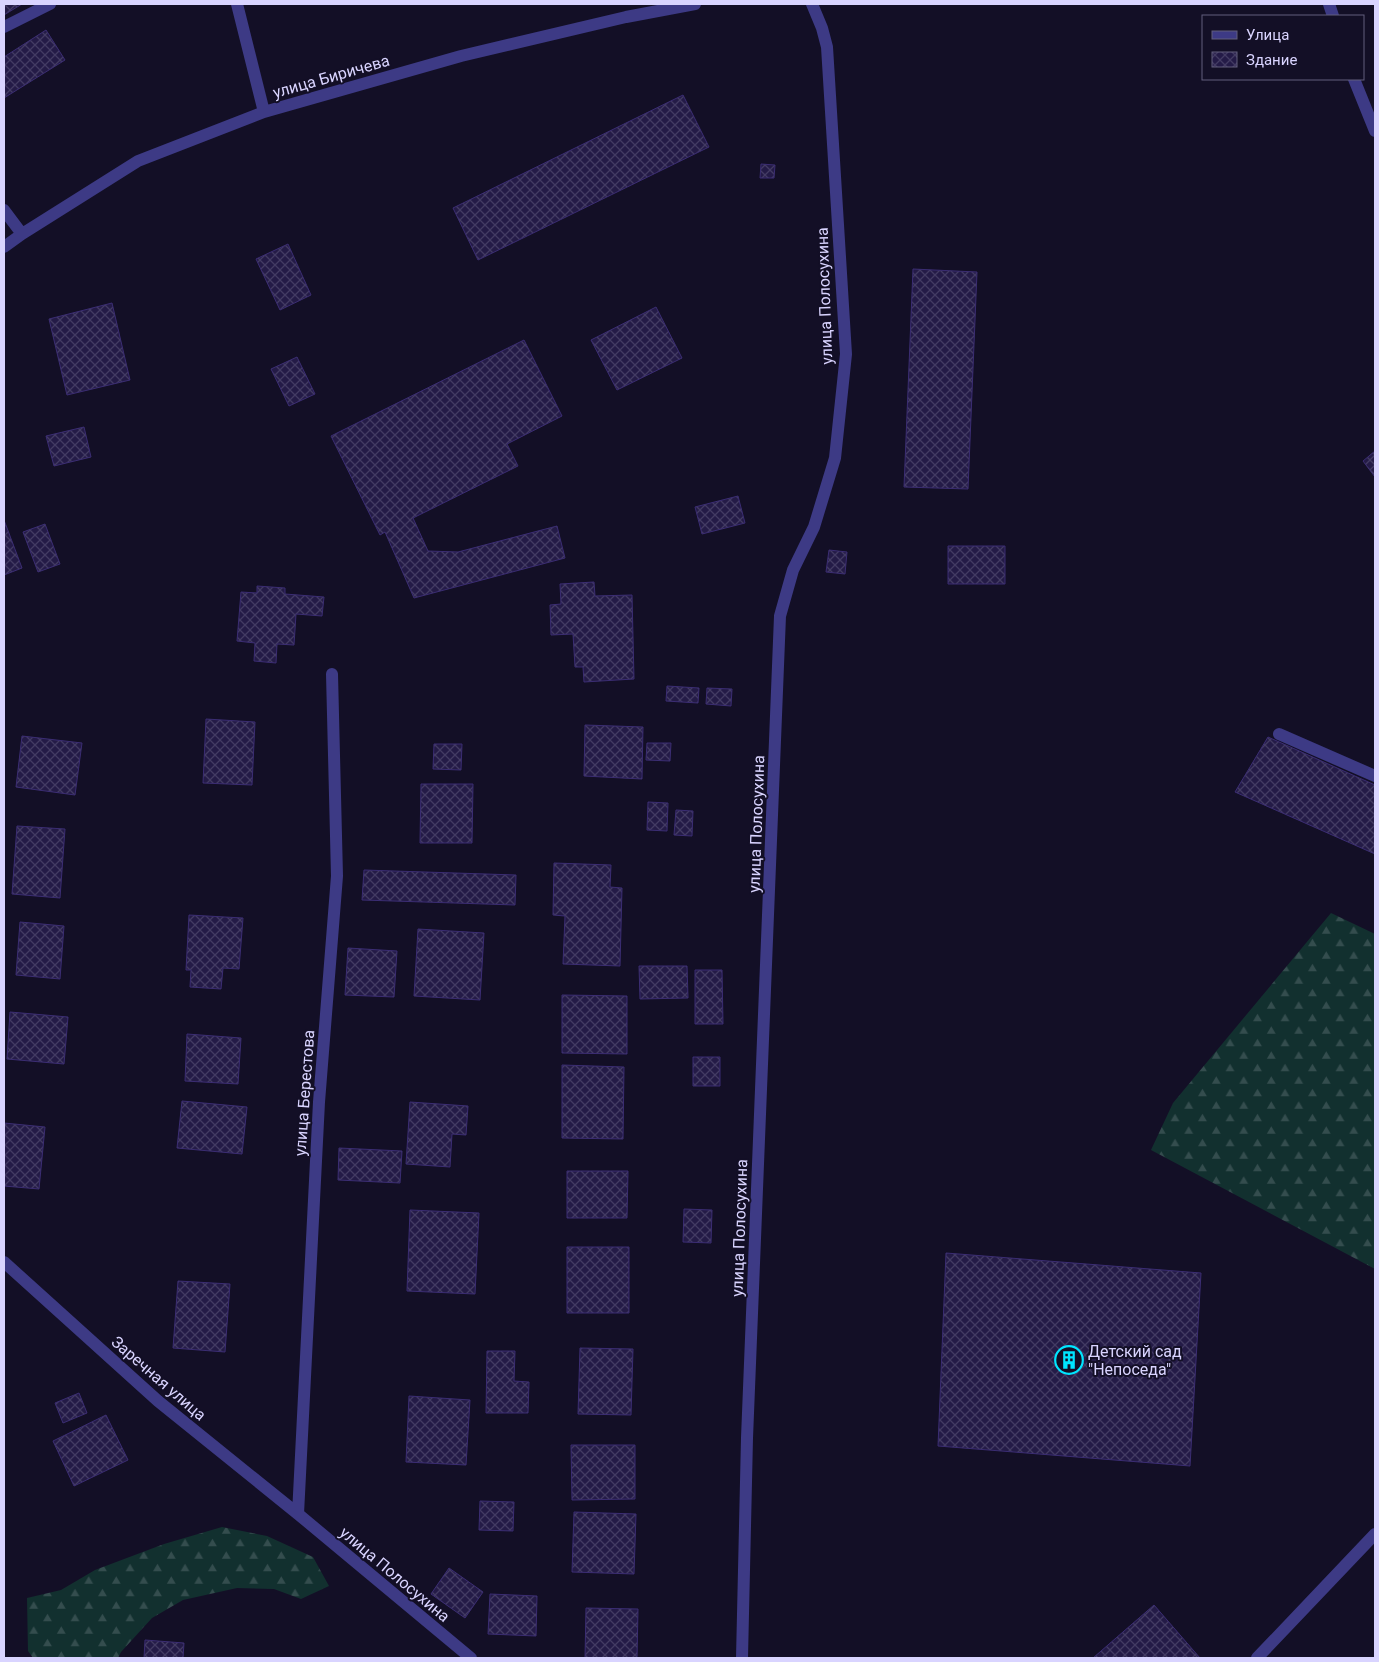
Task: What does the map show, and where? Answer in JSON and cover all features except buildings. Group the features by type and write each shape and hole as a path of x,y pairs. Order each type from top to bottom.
{"street":[{"path":"4,27 50,4"},
{"path":"237,4 264,112"},
{"name":"улица Биричева","path":"4,247 138,160 264,112 461,56 695,4"},
{"name":"улица Полосухина","path":"742,1658 747,1438 780,616 793,570 814,527 835,458 846,354 827,47 822,28 812,4"},
{"path":"1354,80 1375,131"},
{"path":"4,210 22,234"},
{"name":"улица Берестова","path":"298,1514 319,1102 337,876 332,674"},
{"path":"1280,734 1375,776"},
{"name":"Заречная улица","path":"4,1262 158,1401 298,1514"},
{"name":"улица Полосухина","path":"298,1514 471,1658"},
{"path":"1257,1658 1375,1534"}],"green space":[{"path":"1331,913 1375,934 1375,1269 1151,1150 1173,1103"},
{"path":"222,1527 267,1536 313,1557 329,1586 301,1599 274,1589 237,1588 183,1600 152,1618 121,1652 118,1658 33,1658 28,1651 27,1598 61,1590 95,1570 164,1544"}],"place":[{"name":"Детский сад \"Непоседа\"","path":"1069,1360"}]}
